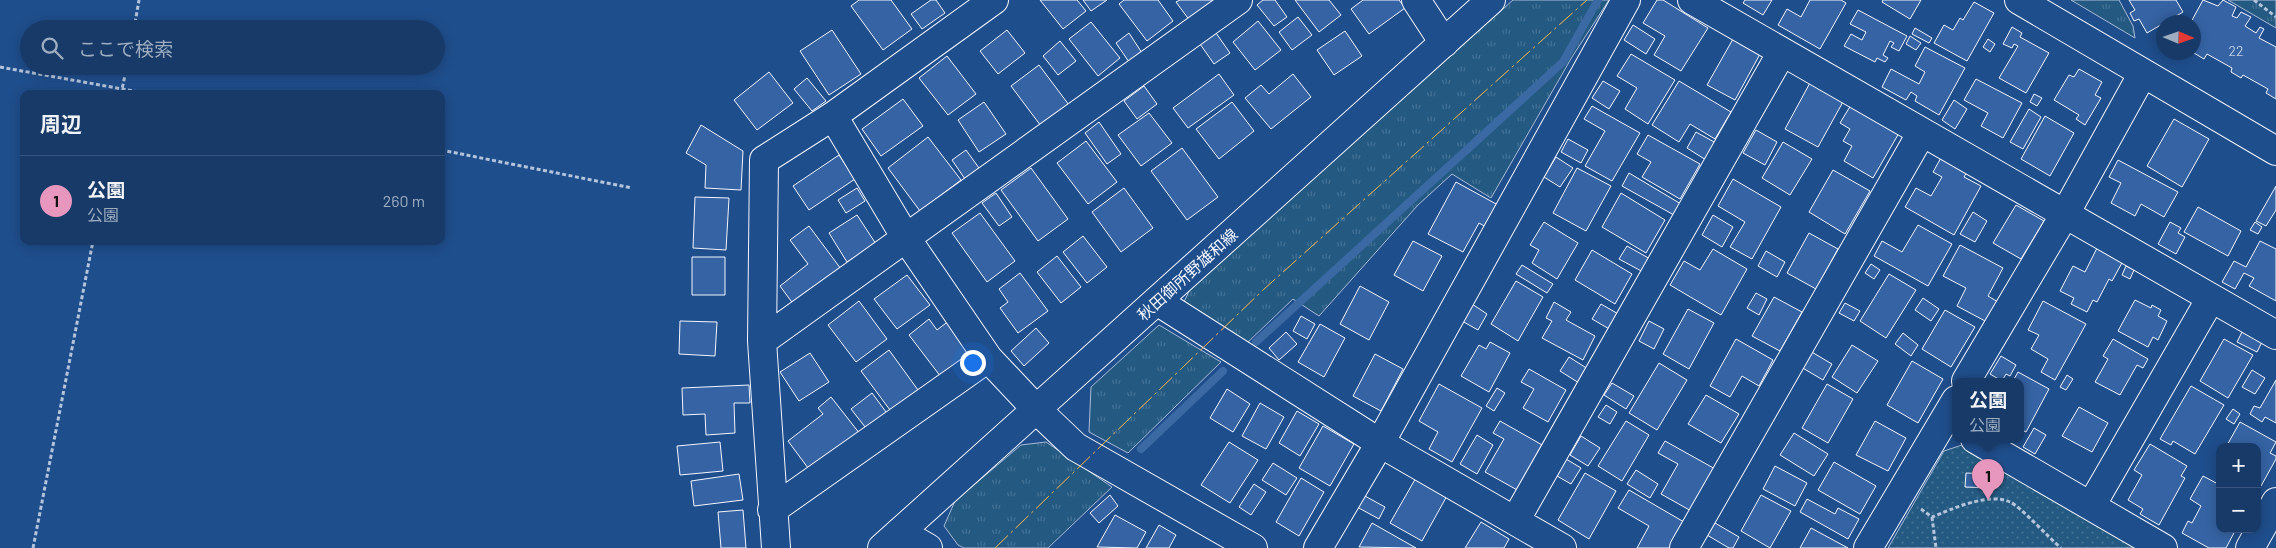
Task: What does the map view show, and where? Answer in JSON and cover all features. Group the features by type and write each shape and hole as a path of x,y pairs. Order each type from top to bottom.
{"street":[{"path":"776,548 762,342 764,160 833,116 994,0"},
{"path":"762,342 1238,0"},
{"path":"1416,0 1444,43"},
{"name":"秋田御所野雄和線","path":"891,540 1491,0"},
{"path":"1318,548 1380,443 1626,0"},
{"path":"1692,0 2276,335"},
{"path":"2019,0 2276,151"},
{"path":"1515,521 1782,52"},
{"path":"1968,378 2065,214 2143,74"},
{"path":"833,116 906,238 988,358 1036,410 1076,447 1253,548"},
{"path":"1684,548 1922,132"},
{"path":"2091,506 2211,298"},
{"path":"1158,301 1380,443 1562,548"},
{"path":"772,510 988,358"},
{"path":"1868,548 1900,494 1951,416"},
{"path":"1981,443 2163,548"},
{"path":"2250,548 2276,502"},
{"path":"891,540 928,548"}],"path":[{"path":"136,20 139,0"},
{"path":"2254,0 2276,17"},
{"path":"0,66 20,70"},
{"path":"50,75 131,90"},
{"path":"122,88 124,75"},
{"path":"445,151 632,188"},
{"path":"33,548 92,245"},
{"path":"1900,494 1932,517 1936,548"},
{"path":"1932,517 1962,505 1997,498 2011,502 2062,548"}],"green space":[{"path":"1513,0 1609,0 1572,57 1491,198 1452,174 1418,205 1319,316 1293,299 1246,344 1190,312 1184,302 1190,289"},
{"path":"2071,0 2119,0 2133,26 2135,38"},
{"path":"2228,0 2276,0 2276,28"},
{"path":"1159,325 1221,362 1128,453 1089,432 1091,387"},
{"path":"1046,442 1112,487 1048,548 964,548 958,545 944,526 955,501 1021,445"},
{"path":"1965,444 2145,548 1888,548 1944,451"}],"building":[{"path":"859,0 891,0 912,29 883,50 851,6"},
{"path":"931,0 936,0 945,13 922,29 911,14"},
{"path":"1040,0 1077,0 1086,11 1063,29"},
{"path":"1083,0 1107,0 1091,11"},
{"path":"1124,0 1158,0 1173,21 1147,41 1119,4"},
{"path":"1180,0 1219,0 1190,21 1176,2"},
{"path":"1263,0 1275,0 1287,17 1274,26 1257,5"},
{"path":"1295,0 1329,0 1341,15 1319,32"},
{"path":"1363,0 1399,0 1405,8 1369,34 1351,9"},
{"path":"1657,0 1663,0 1708,28 1681,71 1654,55 1665,36 1643,23"},
{"path":"1745,0 1772,0 1763,15 1743,3"},
{"path":"1810,0 1841,0 1846,3 1820,49 1778,25 1787,9 1801,17"},
{"path":"1883,0 1921,0 1910,19 1882,2"},
{"path":"2129,0 2176,0 2183,12 2178,15 2156,15 2156,28 2147,33 2139,19 2134,21 2130,13 2135,10"},
{"path":"2203,0 2218,6 2223,0 2236,7 2232,16 2237,18 2241,12 2251,17 2245,26 2256,33 2260,27 2264,29 2259,38 2276,47 2276,99 2266,93 2268,89 2243,75 2241,78 2231,72 2232,68 2207,54 2204,59 2201,57 2201,15 2195,15"},
{"path":"1974,2 1994,13 1967,61 1934,43 1944,25 1953,30 1960,18 1963,20"},
{"path":"1858,10 1907,36 1899,51 1891,47 1894,43 1890,41 1883,55 1888,58 1885,62 1877,58 1875,62 1844,46 1851,34 1862,40 1866,32 1850,24"},
{"path":"1298,17 1312,35 1292,50 1279,32"},
{"path":"1258,21 1281,50 1255,70 1233,42"},
{"path":"1091,22 1120,58 1098,76 1069,39"},
{"path":"1633,25 1655,39 1646,54 1624,40"},
{"path":"2012,27 2022,33 2020,37 2049,53 2026,93 1999,78 2018,46 2014,44 2012,48 2003,44"},
{"path":"1915,28 1932,38 1929,43 1912,34"},
{"path":"832,30 861,74 829,95 800,51"},
{"path":"1007,30 1025,53 998,74 980,51"},
{"path":"1345,31 1362,56 1334,75 1317,50"},
{"path":"1129,33 1142,53 1129,62 1116,43"},
{"path":"1216,33 1230,53 1214,64 1200,44"},
{"path":"1910,36 1921,43 1916,50 1906,44"},
{"path":"1733,39 1760,54 1735,100 1707,85"},
{"path":"1988,39 1995,44 1990,52 1983,47"},
{"path":"1060,41 1076,61 1058,75 1043,56"},
{"path":"1925,47 1965,68 1939,115 1915,101 1917,96 1911,92 1906,100 1882,87 1891,69 1919,84 1925,72 1915,66"},
{"path":"1631,54 1675,80 1648,124 1625,109 1637,88 1617,76"},
{"path":"947,56 976,94 948,115 919,78"},
{"path":"1039,65 1069,105 1041,126 1011,86"},
{"path":"2079,69 2102,82 2095,95 2101,98 2085,125 2076,119 2079,115 2054,100 2069,75 2074,77"},
{"path":"769,72 793,103 757,130 734,100"},
{"path":"1219,74 1234,95 1188,128 1173,108"},
{"path":"1293,74 1311,97 1271,129 1245,98 1261,85 1269,94"},
{"path":"807,78 826,101 812,111 794,89"},
{"path":"1976,79 2022,103 2003,138 1981,126 1988,113 1964,100"},
{"path":"1603,81 1620,91 1609,109 1592,98"},
{"path":"1679,81 1731,112 1715,139 1690,124 1679,142 1652,125"},
{"path":"1811,81 1844,100 1818,147 1785,129"},
{"path":"1144,86 1157,104 1137,119 1124,101"},
{"path":"2034,94 2042,98 2037,106 2030,102"},
{"path":"903,99 923,126 881,156 862,129"},
{"path":"1954,100 1967,109 1955,129 1942,120"},
{"path":"984,102 1006,134 979,152 958,120"},
{"path":"1232,102 1254,131 1219,159 1196,129"},
{"path":"1851,105 1899,133 1873,178 1844,161 1852,146 1843,141 1850,129 1840,123"},
{"path":"1592,106 1640,133 1612,181 1585,166 1605,131 1584,119"},
{"path":"2029,109 2041,117 2023,149 2010,142"},
{"path":"1149,113 1172,143 1141,166 1118,135"},
{"path":"2045,116 2074,133 2050,176 2021,159"},
{"path":"2174,119 2209,139 2182,187 2147,166"},
{"path":"1099,122 1121,154 1107,164 1085,133"},
{"path":"701,125 743,151 741,190 705,188 706,165 686,153"},
{"path":"1756,130 1777,142 1765,165 1743,153"},
{"path":"1696,132 1716,143 1706,160 1687,148"},
{"path":"1648,135 1700,164 1680,199 1642,177 1651,162 1637,154"},
{"path":"928,137 961,180 920,211 888,168"},
{"path":"1568,139 1588,150 1581,163 1561,152"},
{"path":"1086,141 1117,182 1088,204 1057,163"},
{"path":"1783,142 1812,159 1790,195 1762,178"},
{"path":"1182,148 1218,197 1187,220 1151,171"},
{"path":"966,150 979,168 965,179 952,160"},
{"path":"839,155 855,179 809,210 793,186"},
{"path":"1942,156 1968,170 1964,177 1981,186 1954,235 1905,207 1916,188 1931,196 1942,177 1933,172"},
{"path":"1556,157 1573,168 1560,187 1544,177"},
{"path":"2118,160 2178,192 2164,217 2141,204 2135,216 2111,203 2121,183 2109,177"},
{"path":"1031,168 1068,219 1038,241 1001,190"},
{"path":"1577,168 1611,186 1586,231 1553,213"},
{"path":"1833,170 1870,191 1845,234 1809,212"},
{"path":"1629,173 1681,204 1674,215 1622,186"},
{"path":"1733,179 1781,207 1752,259 1730,247 1745,222 1718,206"},
{"path":"1456,182 1498,205 1486,227 1479,223 1463,252 1428,234"},
{"path":"2276,186 2276,210 2266,226 2256,221"},
{"path":"857,188 865,201 846,213 838,200"},
{"path":"1124,188 1153,228 1121,252 1092,212"},
{"path":"996,193 1012,217 999,226 982,203"},
{"path":"1621,193 1665,220 1646,253 1602,227"},
{"path":"695,197 729,198 726,250 693,248"},
{"path":"2016,205 2044,221 2021,259 1993,243"},
{"path":"2198,207 2241,231 2228,256 2184,232"},
{"path":"1973,212 1987,221 1975,242 1960,234"},
{"path":"980,213 1015,261 987,282 952,233"},
{"path":"857,215 876,244 847,262 829,233"},
{"path":"1713,215 1733,227 1722,247 1702,235"},
{"path":"1544,222 1578,243 1557,279 1532,263 1539,250 1530,245"},
{"path":"2170,222 2181,228 2178,233 2185,237 2176,254 2158,244"},
{"path":"2255,222 2262,227 2258,234 2250,230"},
{"path":"1918,225 1952,244 1928,286 1874,256 1882,241 1902,252"},
{"path":"809,226 841,269 794,305 780,286 808,264 790,240"},
{"path":"1809,233 1838,249 1816,289 1787,273"},
{"path":"1083,236 1107,267 1087,283 1063,252"},
{"path":"1413,241 1442,256 1423,291 1394,275"},
{"path":"2260,241 2276,249 2276,301 2249,286 2254,278 2244,273 2235,289 2222,282 2234,261 2246,267"},
{"path":"1960,245 2003,268 1988,296 1998,302 1987,322 1957,306 1966,288 1943,276"},
{"path":"1627,246 1652,260 1645,273 1619,259"},
{"path":"2097,248 2123,261 2112,281 2109,279 2097,302 2093,300 2087,312 2071,304 2074,298 2060,291 2073,266 2085,272"},
{"path":"1713,249 1747,269 1721,315 1670,285 1684,261 1700,270"},
{"path":"1592,250 1632,274 1615,304 1575,280"},
{"path":"1766,251 1785,262 1777,277 1758,266"},
{"path":"1057,256 1081,287 1061,303 1037,272"},
{"path":"692,257 725,257 725,295 692,295"},
{"path":"1871,264 1880,270 1874,279 1865,273"},
{"path":"1522,265 1553,284 1547,293 1516,274"},
{"path":"2126,266 2134,270 2130,279 2122,275"},
{"path":"1020,273 1048,311 1018,333 1000,308 1008,302 999,289"},
{"path":"1889,274 1916,290 1886,338 1860,321"},
{"path":"907,275 930,305 897,329 874,299"},
{"path":"1516,281 1543,297 1518,341 1491,324"},
{"path":"1360,286 1389,302 1369,340 1340,324"},
{"path":"1756,293 1767,299 1759,315 1747,308"},
{"path":"1774,297 1802,312 1780,351 1752,336"},
{"path":"1923,298 1939,309 1931,321 1915,310"},
{"path":"2135,300 2151,308 2152,305 2161,310 2158,316 2167,321 2158,340 2153,337 2148,347 2118,331"},
{"path":"859,301 887,339 856,362 828,325"},
{"path":"2043,301 2086,324 2055,380 2041,372 2048,359 2031,349 2039,335 2028,330"},
{"path":"1554,302 1571,312 1566,320 1595,336 1583,360 1542,338 1552,321 1546,318"},
{"path":"1845,303 1860,311 1854,321 1839,313"},
{"path":"1472,304 1487,314 1478,330 1462,321"},
{"path":"1601,304 1620,315 1611,330 1592,319"},
{"path":"1688,309 1714,323 1689,369 1663,354"},
{"path":"1945,310 1975,327 1951,367 1922,349"},
{"path":"1301,316 1315,324 1307,339 1293,331"},
{"path":"929,319 937,330 950,320 974,352 941,377 909,335"},
{"path":"680,321 717,322 715,356 679,354"},
{"path":"1649,321 1664,329 1654,349 1639,341"},
{"path":"1320,324 1345,338 1324,377 1298,362"},
{"path":"1036,328 1049,343 1024,366 1011,351"},
{"path":"1286,332 1297,344 1279,360 1269,348"},
{"path":"2242,332 2262,342 2257,352 2237,342"},
{"path":"1903,333 1918,345 1911,356 1895,344"},
{"path":"1736,339 1773,360 1759,386 1742,376 1730,397 1710,386"},
{"path":"2113,339 2148,359 2143,368 2137,365 2120,395 2095,382 2108,359 2103,356"},
{"path":"2224,339 2253,355 2228,398 2200,381"},
{"path":"1490,342 1510,353 1489,392 1461,376 1479,345 1486,349"},
{"path":"1852,345 1878,361 1857,393 1832,377"},
{"path":"889,350 918,390 890,410 861,371"},
{"path":"1810,351 1832,364 1823,380 1801,367"},
{"path":"810,353 829,382 799,401 780,372"},
{"path":"1375,354 1403,369 1381,411 1353,396"},
{"path":"2001,356 2016,365 2010,376 2006,374 2004,378 1997,378 1990,374"},
{"path":"1569,357 1588,369 1579,383 1560,371"},
{"path":"1912,361 1943,379 1918,423 1887,405"},
{"path":"1659,363 1687,380 1657,430 1629,413"},
{"path":"1529,369 1566,390 1548,422 1523,408 1534,389 1521,382"},
{"path":"2252,370 2265,378 2255,394 2242,387"},
{"path":"2018,372 2049,389 2026,432 2024,431 2024,378 2015,378"},
{"path":"2067,375 2073,379 2066,390 2060,387"},
{"path":"2276,380 2276,423 2265,417 2262,422 2250,414 2254,406 2260,408"},
{"path":"1612,383 1634,396 1626,409 1604,395"},
{"path":"1439,384 1482,408 1452,462 1429,449 1438,432 1419,421"},
{"path":"1827,384 1853,399 1828,443 1802,428"},
{"path":"749,385 750,403 734,403 735,433 706,435 705,414 683,415 682,388"},
{"path":"2191,386 2224,405 2195,454 2173,441 2171,445 2160,439"},
{"path":"1497,388 1505,393 1494,411 1486,406"},
{"path":"1227,389 1250,404 1233,432 1210,418"},
{"path":"872,393 889,416 869,432 851,409"},
{"path":"1706,395 1739,414 1721,443 1688,424"},
{"path":"831,397 860,434 811,472 788,441 823,414 818,408"},
{"path":"1260,403 1284,417 1266,449 1242,436"},
{"path":"1606,405 1617,412 1610,424 1598,417"},
{"path":"2079,407 2108,423 2092,452 2062,436"},
{"path":"2233,409 2240,414 2234,424 2226,419"},
{"path":"1297,411 1319,424 1300,456 1279,443"},
{"path":"1500,421 1544,446 1519,491 1485,472 1504,439 1493,433"},
{"path":"1626,421 1649,435 1622,481 1598,466"},
{"path":"1875,421 1906,438 1888,471 1856,455"},
{"path":"2240,422 2276,442 2270,453 2276,456 2276,459 2261,486 2261,443 2228,443"},
{"path":"1323,426 1354,444 1330,486 1299,468"},
{"path":"2034,428 2046,435 2035,454 2023,447"},
{"path":"1794,433 1828,454 1814,476 1780,455"},
{"path":"1477,435 1493,445 1477,474 1460,464"},
{"path":"1581,436 1600,448 1588,466 1570,455"},
{"path":"1665,441 1717,470 1693,512 1661,494 1678,464 1658,453"},
{"path":"720,442 723,471 680,475 677,446"},
{"path":"1229,442 1258,460 1230,503 1201,485"},
{"path":"2150,444 2187,466 2181,476 2185,478 2159,525 2140,514 2143,509 2128,500 2142,475 2134,470"},
{"path":"1566,459 1581,468 1571,484 1557,476"},
{"path":"1834,462 1876,486 1860,514 1818,490"},
{"path":"1273,463 1297,478 1286,495 1262,480"},
{"path":"1775,466 1807,483 1795,506 1763,489"},
{"path":"1636,470 1658,484 1650,498 1627,484"},
{"path":"1585,473 1616,491 1589,539 1558,520"},
{"path":"1966,473 1992,474 1992,488 1965,487"},
{"path":"739,474 743,500 694,506 691,481"},
{"path":"1417,476 1448,494 1422,541 1390,523"},
{"path":"2203,476 2216,483 2216,533 2234,533 2226,548 2209,548 2182,533 2188,521 2192,523 2201,506 2190,499"},
{"path":"1301,478 1324,492 1299,536 1276,522"},
{"path":"1254,484 1266,492 1251,515 1239,507"},
{"path":"1629,490 1684,522 1669,548 1637,548 1649,526 1618,508"},
{"path":"1110,495 1118,506 1099,523 1090,513"},
{"path":"1363,495 1385,507 1379,519 1357,507"},
{"path":"1761,495 1791,511 1770,548 1741,531"},
{"path":"1807,499 1835,514 1838,508 1859,519 1848,539 1800,512"},
{"path":"743,510 746,548 721,548 718,512"},
{"path":"1115,515 1146,532 1137,548 1097,547"},
{"path":"1481,522 1509,539 1504,548 1465,548"},
{"path":"1372,523 1416,548 1359,547"},
{"path":"1715,523 1739,537 1733,548 1729,548 1707,535"},
{"path":"1159,525 1176,535 1169,548 1146,548"},
{"path":"1811,528 1848,548 1800,548"}],"waterway":[{"path":"1256,342 1563,62 1598,0"},
{"path":"1141,449 1223,371"}],"power":[{"path":"995,548 1263,290 1587,0"}],"place":[{"name":"公園","path":"1988,500"}]}
